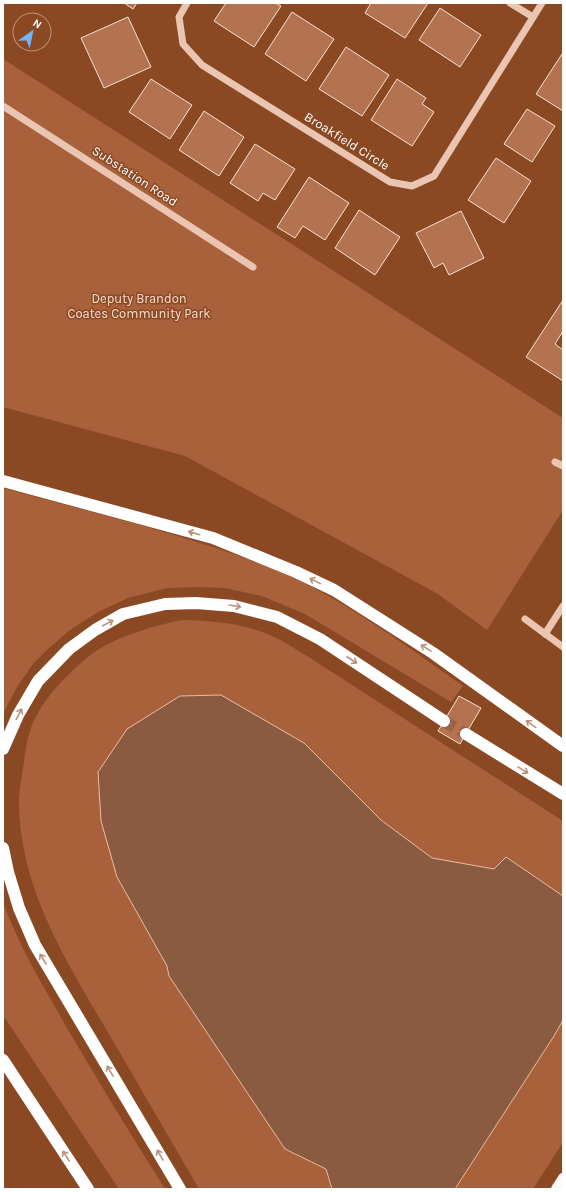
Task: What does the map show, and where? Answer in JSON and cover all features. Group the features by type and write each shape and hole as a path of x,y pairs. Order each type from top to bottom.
{"highway":[{"path":"3,482 213,538 296,572 334,590 433,653 563,746"},
{"path":"3,749 18,715 38,681 69,649 95,630 123,614 165,604 196,603 234,606 277,617 320,639 444,721"},
{"path":"466,734 563,794"},
{"path":"3,848 8,872 19,908 35,945 180,1189"},
{"path":"3,1060 88,1189"}],"main road":[{"path":"556,1189 563,1178"}],"street":[{"name":"Broakfield Circle","path":"187,3 178,17 183,44 202,65 390,182 412,186 434,176 542,3"},
{"path":"510,3 533,17"},
{"name":"Substation Road","path":"3,106 253,267"},
{"path":"555,462 563,466"},
{"path":"545,634 563,606"},
{"path":"525,619 563,647"}],"green space":[{"name":"Deputy Brandon Coates Community Park","path":"3,59 563,418 563,510 487,630 438,594 185,456 3,407"},
{"path":"3,488 198,542 292,577 315,588 358,614 401,642 463,686 451,702 305,614 262,596 225,588 167,588 128,598 98,612 70,630 33,664 17,687 3,714"},
{"path":"182,620 239,625 281,640 563,821 563,896 506,857 494,869 432,858 381,820 304,743 167,966 169,976 285,1149 326,1169 332,1189 199,1189 63,954 40,904 27,865 20,824 19,797 28,736 42,706 59,684 79,664 99,649 139,631"},
{"path":"3,902 30,963 46,992 165,1189 119,1189 3,1015"},
{"path":"563,1020 563,1142 533,1189 455,1189 554,1036"}],"shaded area":[{"path":"221,695 304,743 381,820 432,858 494,869 506,857 563,896 563,1020 455,1189 332,1189 326,1169 285,1149 169,976 167,966 117,877 101,821 98,772 127,729 180,696"}],"building":[{"path":"124,3 137,3 133,9"},
{"path":"226,3 275,3 281,6 254,47 214,21"},
{"path":"371,3 428,3 405,38 365,13"},
{"path":"440,8 481,35 460,67 419,40"},
{"path":"292,12 334,39 306,81 265,54"},
{"path":"128,17 151,67 104,88 81,38"},
{"path":"346,47 389,75 362,116 319,89"},
{"path":"562,54 563,55 563,111 536,94"},
{"path":"151,79 192,105 170,139 129,112"},
{"path":"397,79 426,98 422,104 434,112 412,146 371,120"},
{"path":"527,109 555,126 532,162 504,144"},
{"path":"204,111 244,137 219,176 179,150"},
{"path":"255,144 295,169 275,200 263,193 258,201 230,183"},
{"path":"496,158 531,181 504,223 468,200"},
{"path":"309,177 349,203 325,240 303,226 295,238 277,227"},
{"path":"359,210 400,237 375,275 335,248"},
{"path":"461,211 484,258 449,275 443,263 434,268 416,233"},
{"path":"563,300 563,331 555,344 563,350 563,381 526,357"},
{"path":"459,696 481,708 460,744 438,731"}],"tunnel":[{"path":"444,721 466,734"}]}
